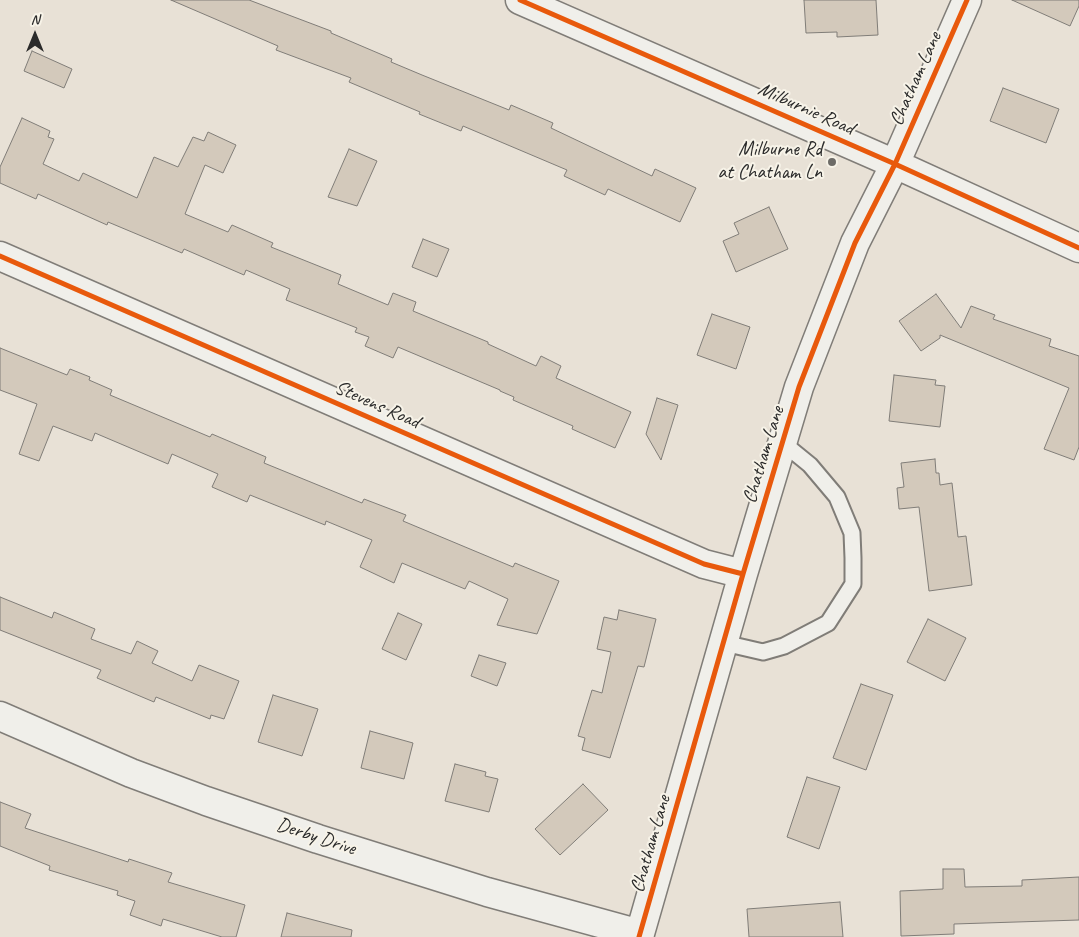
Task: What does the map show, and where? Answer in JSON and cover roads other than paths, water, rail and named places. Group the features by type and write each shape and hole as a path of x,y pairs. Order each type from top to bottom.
{"street":[{"name":"Milburnie Road","path":"520,0 895,164 1079,248"},
{"name":"Chatham Lane","path":"640,936 743,574 784,443 799,387 855,243 895,164 967,0"},
{"name":"Stevens Road","path":"0,256 704,564 743,574"},
{"name":"Derby Drive","path":"0,716 131,773 206,802 487,892 640,936"}],"lane":[{"path":"724,642 763,652 784,646 828,623 853,584 852,533 837,497 810,465 784,443"}],"place":[{"name":"Milburne Rd at Chatham Ln","path":"832,162"}]}
